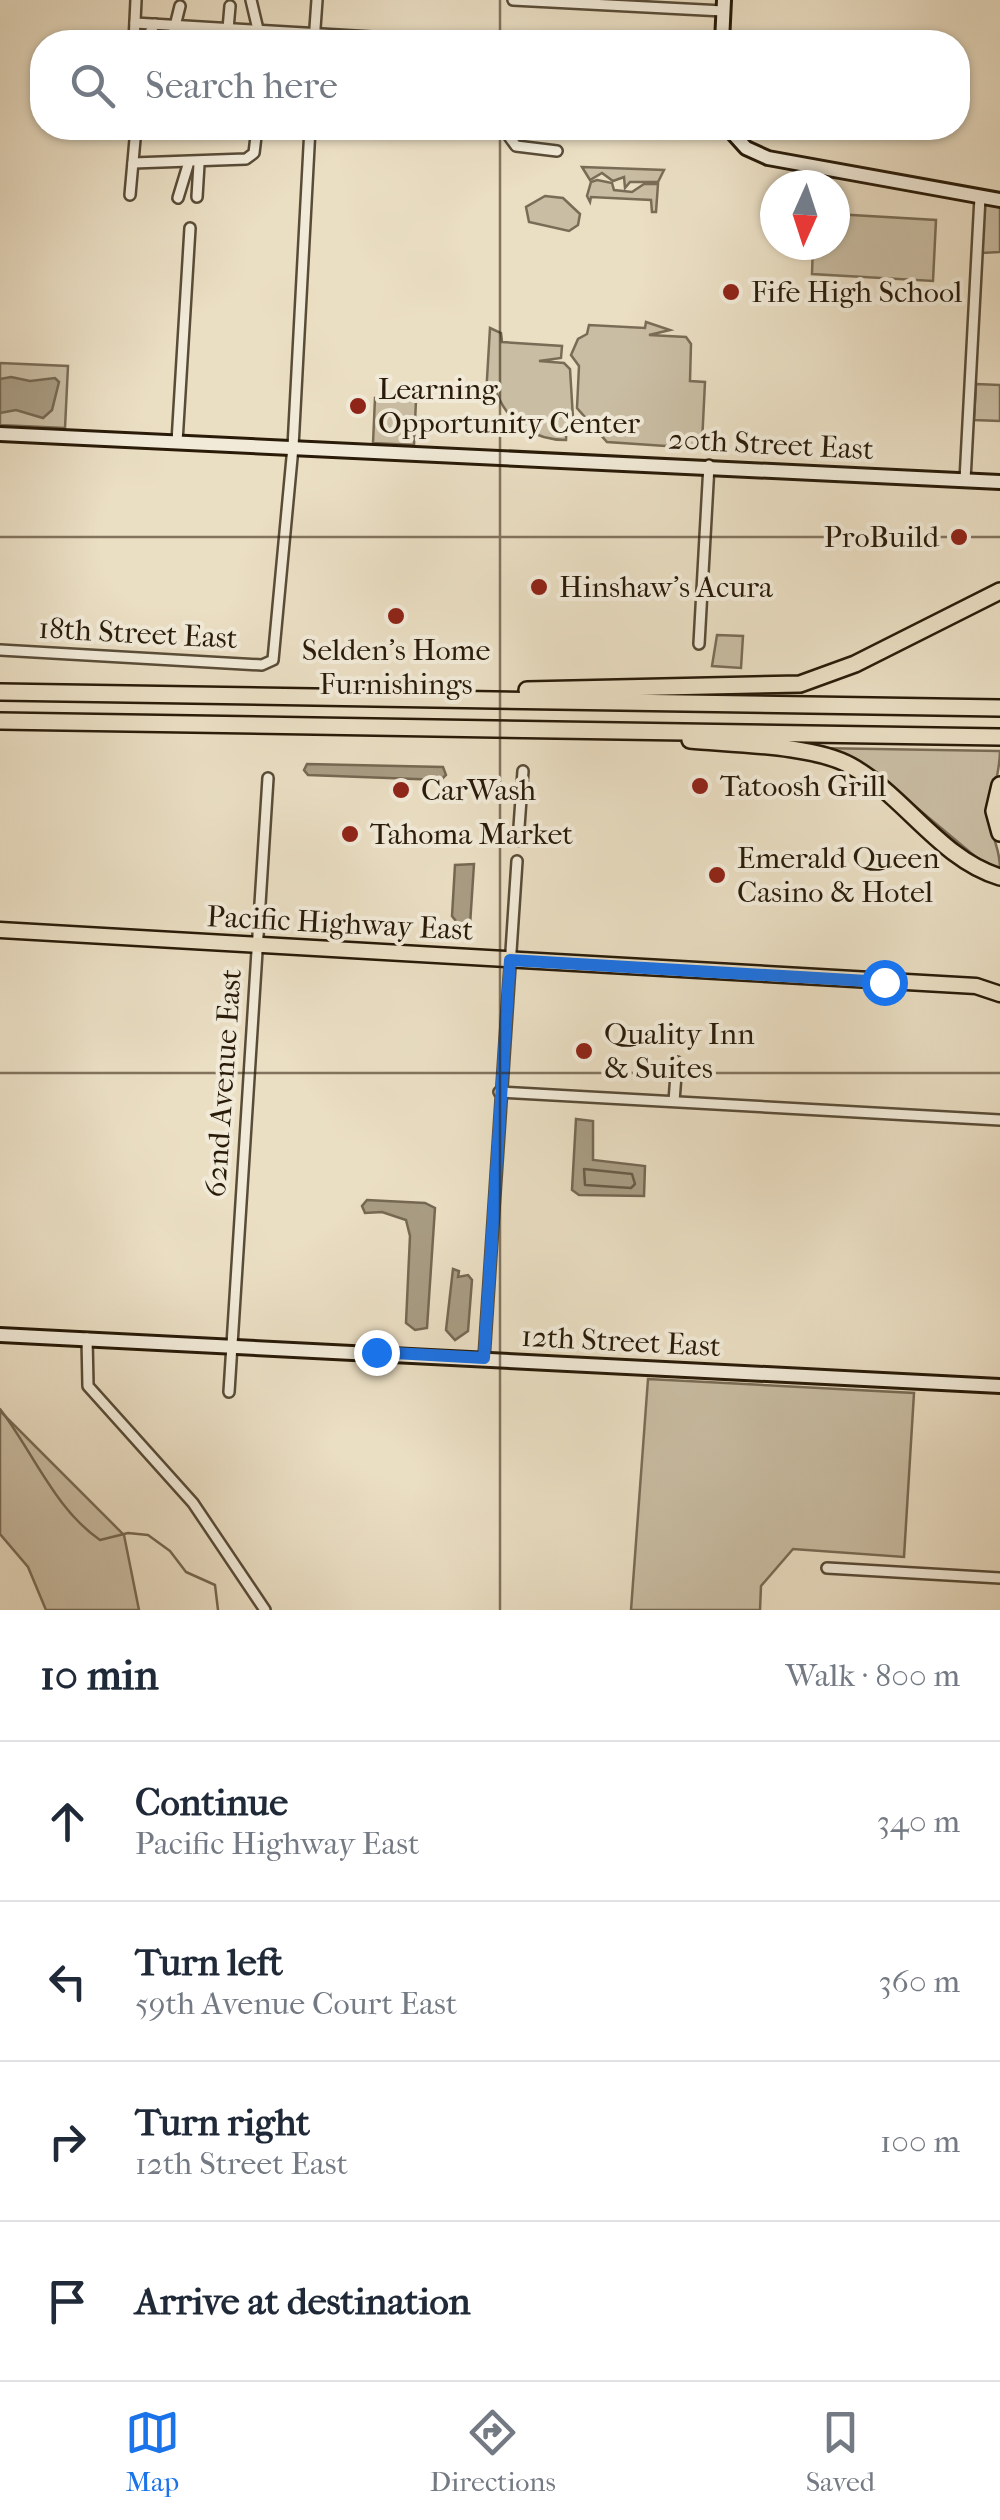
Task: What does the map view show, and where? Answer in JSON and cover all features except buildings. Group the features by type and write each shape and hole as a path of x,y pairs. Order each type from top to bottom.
{"highway":[{"path":"454,698 513,691 800,684 856,664 1000,592"},
{"path":"0,692 1000,708"},
{"path":"0,721 1000,736"},
{"path":"542,728 704,741 838,760 884,789 964,860 1000,877"},
{"path":"1000,785 994,811 1000,833"}],"main road":[{"name":"Pacific Highway East","path":"0,930 976,986 1000,983"},
{"name":"Pacific Highway East","path":"976,986 1000,994"}],"street":[{"path":"136,0 136,30"},
{"path":"251,0 257,30"},
{"path":"315,30 317,0"},
{"path":"513,0 723,6"},
{"path":"176,30 180,6"},
{"path":"225,29 230,6"},
{"path":"135,23 241,30"},
{"path":"149,30 155,24"},
{"path":"130,195 135,140"},
{"path":"133,164 193,164 250,158 256,140"},
{"path":"293,447 309,140"},
{"path":"508,140 518,147 558,151"},
{"path":"737,140 758,155 781,161 1000,200"},
{"path":"178,198 193,164"},
{"path":"193,164 197,198"},
{"path":"965,480 980,196"},
{"path":"177,442 190,228"},
{"name":"20th Street East","path":"0,434 709,464 1000,482"},
{"name":"18th Street East","path":"0,650 272,662 278,643 293,447"},
{"path":"698,644 709,464"},
{"path":"518,841 523,771"},
{"name":"62nd Avenue East","path":"229,1392 268,778"},
{"path":"484,1358 516,861"},
{"path":"674,1101 677,1062"},
{"path":"499,1092 1000,1120"},
{"name":"12th Street East","path":"0,1334 1000,1386"},
{"path":"86,1338 88,1386 183,1490 265,1610"},
{"path":"827,1568 1000,1578"}],"shaded area":[{"path":"582,167 664,170 658,182 630,182 625,188 624,177 613,181 602,173 590,180"},
{"path":"591,182 612,183 614,190 632,192 644,184 658,184 656,212 652,212 651,200 591,197 590,202 587,196"},
{"path":"545,196 563,198 580,214 578,225 569,231 529,222 526,207"},
{"path":"984,200 1000,204 1000,252 982,253"},
{"path":"850,215 936,220 933,281 812,274 812,260 850,260"},
{"path":"646,322 670,330 649,335 686,337 691,344 690,381 705,382 702,443 695,448 607,442 577,408 579,366 571,355 589,325 645,328"},
{"path":"490,328 501,333 502,342 562,346 561,358 539,361 564,363 570,369 573,418 567,418 566,440 533,433 508,413 497,394 486,396"},
{"path":"0,363 68,366 65,428 0,425"},
{"path":"976,384 1000,385 1000,421 974,420"},
{"path":"375,398 416,400 414,445 373,443"},
{"path":"717,635 743,636 741,668 712,666"},
{"path":"815,748 1000,751 991,820 1000,869 977,858 867,766"},
{"path":"648,1379 914,1393 904,1557 793,1549 761,1586 760,1610 631,1610"},
{"path":"0,1411 124,1535 139,1610 46,1610 28,1567 0,1534"}],"water":[{"path":"55,378 59,382 52,410 43,418 16,410 0,413 0,379 30,381"},
{"path":"307,764 443,767 446,775 441,780 308,775 304,770"},
{"path":"474,864 470,925 460,926 452,916 455,865"},
{"path":"576,1119 593,1121 593,1160 645,1166 644,1196 579,1195 572,1190"},
{"path":"367,1200 425,1203 435,1208 427,1328 415,1330 406,1323 410,1236 406,1220 382,1212 365,1213 362,1206"},
{"path":"453,1269 459,1271 458,1277 468,1275 472,1280 468,1331 455,1340 446,1330"}],"waterway":[{"path":"0,1409 57,1496 84,1527 100,1540 128,1533 148,1535 170,1551 186,1572 215,1585 218,1610"}],"place":[{"name":"Fife High School","path":"731,292"},
{"name":"Learning Opportunity Center","path":"358,406"},
{"name":"ProBuild","path":"959,537"},
{"name":"Hinshaw's Acura","path":"539,587"},
{"name":"Selden's Home Furnishings","path":"396,616"},
{"name":"Tatoosh Grill","path":"700,786"},
{"name":"CarWash","path":"401,790"},
{"name":"Tahoma Market","path":"350,834"},
{"name":"Emerald Queen Casino & Hotel","path":"717,875"},
{"name":"Quality Inn & Suites","path":"584,1051"}],"route":[{"path":"376,1352 484,1358 498,1092 510,960 884,982"}]}
